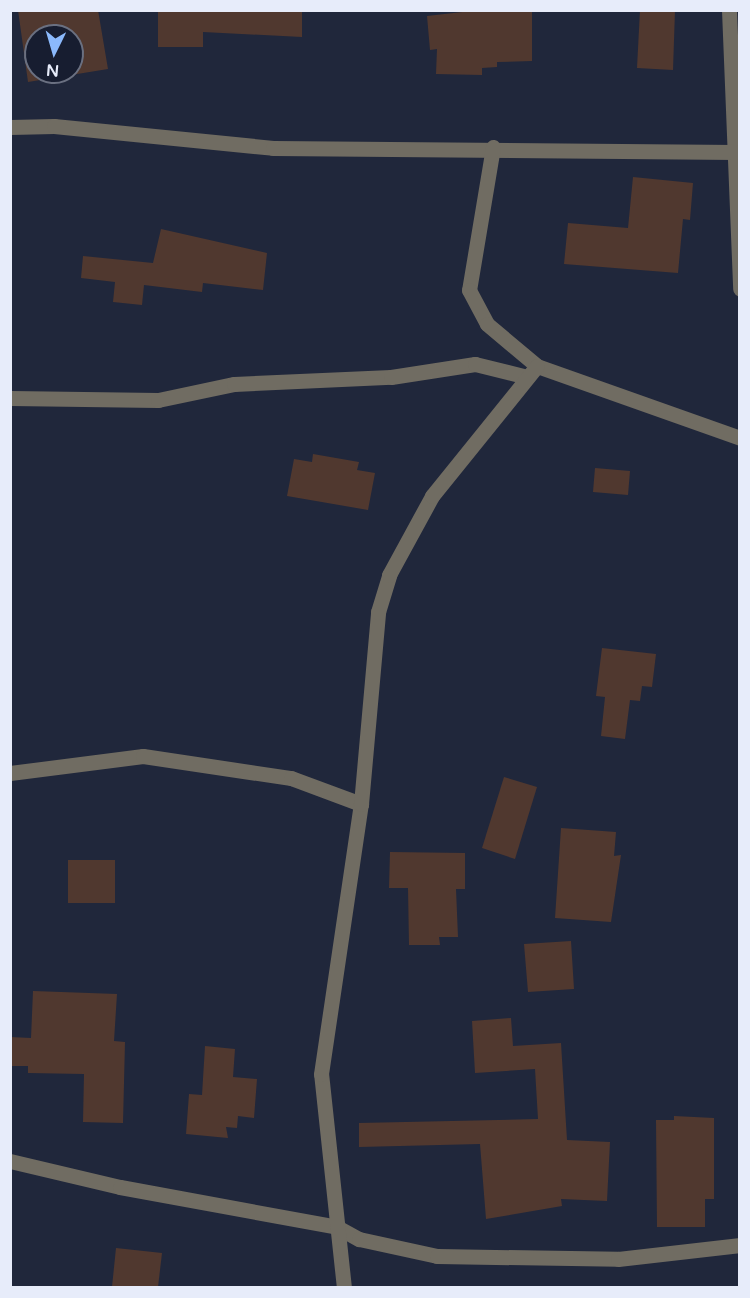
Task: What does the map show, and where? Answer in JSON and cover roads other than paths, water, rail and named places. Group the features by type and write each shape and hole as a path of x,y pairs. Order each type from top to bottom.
{"street":[{"path":"729,10 740,289"},
{"path":"10,127 54,126 273,148 404,151 493,147 736,152"},
{"path":"493,147 469,290 488,324 532,372"},
{"path":"10,398 158,400 234,384 391,377 475,364 532,372 740,438"},
{"path":"344,1287 321,1074 361,804 378,612 389,575 432,496 532,372"},
{"path":"10,773 143,756 291,778 361,804"},
{"path":"10,1161 120,1187 337,1227 359,1239 437,1256 618,1259 740,1245"}]}
